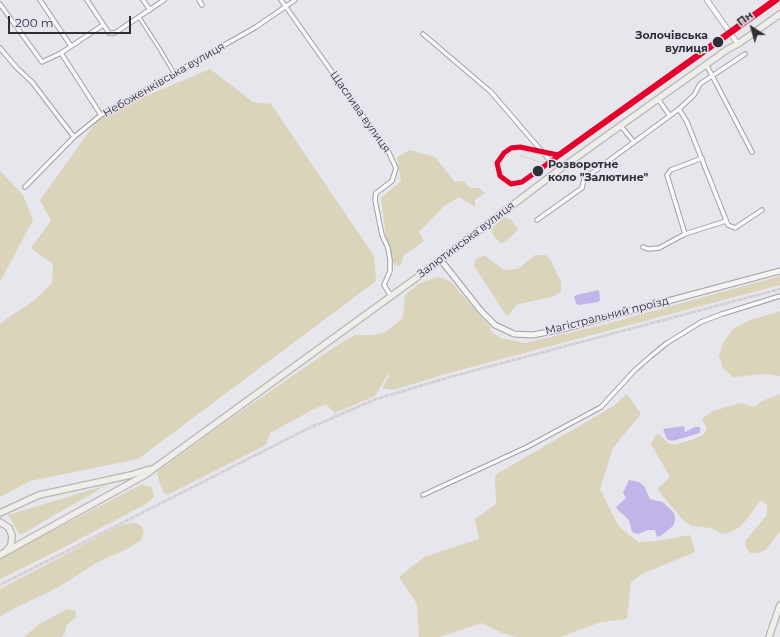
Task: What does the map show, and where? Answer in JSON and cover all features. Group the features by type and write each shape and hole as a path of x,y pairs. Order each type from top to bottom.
{"main road":[{"name":"Залютинська вулиця","path":"2,554 145,475 391,296 620,125 780,14"},
{"name":"Магістральний проїзд","path":"440,259 481,311 495,325 514,334 527,334 563,329 780,271"},
{"path":"0,513 39,495 131,475 153,468"},
{"path":"0,522 9,528 12,536 11,545 2,554"},
{"path":"769,637 780,605"}],"street":[{"path":"40,0 71,46"},
{"path":"87,0 109,33 115,33 164,0"},
{"path":"142,0 150,10"},
{"path":"199,0 202,5"},
{"name":"Щаслива вулиця","path":"281,0 388,151 396,168 392,181 376,193 375,200 382,235 389,256 390,271 384,285 391,296"},
{"name":"Небоженківська вулиця","path":"25,187 74,137 101,115 256,27 286,8 295,0"},
{"path":"707,0 738,44"},
{"path":"0,4 42,62 61,53 103,25"},
{"path":"139,17 174,73"},
{"path":"423,34 491,92 551,162 560,169"},
{"path":"0,48 17,68 32,82 74,137"},
{"path":"61,53 101,115"},
{"path":"537,220 582,188 584,179 670,116 694,96 700,84 745,54"},
{"path":"706,64 752,152"},
{"path":"658,98 670,116"},
{"path":"679,108 687,122 728,225 735,228 762,210"},
{"path":"620,125 634,142"},
{"path":"685,234 667,175 671,170 702,158"},
{"path":"643,247 648,249 659,248 685,234 726,220"},
{"path":"423,495 527,447 601,408 635,370 667,343 702,322 722,314 780,296"}],"shaded area":[{"path":"210,69 253,102 271,104 374,256 376,281 138,459 30,481 0,497 0,325 2,322 36,299 52,283 53,264 31,248 51,221 40,200 101,115"},
{"path":"410,150 435,157 455,182 463,181 471,188 479,188 485,193 475,200 475,207 459,197 443,207 419,232 424,241 404,255 400,266 394,264 388,255 381,198 401,181 397,157"},
{"path":"0,171 23,195 33,220 0,282"},
{"path":"505,217 512,220 518,230 506,241 501,243 495,238 492,232 493,227"},
{"path":"484,255 504,270 518,269 535,255 546,255 551,261 561,282 561,292 554,296 516,305 509,315 506,315 474,266 476,259"},
{"path":"780,276 780,285 449,373 393,390 382,388 391,373 387,376 375,396 335,413 326,404 314,409 270,433 266,445 169,494 165,494 159,482 157,472 224,423 333,348 355,335 384,333 403,318 405,295 418,284 431,279 438,277 450,281 491,328 489,329 500,338 525,343 602,325"},
{"path":"599,290 600,300 598,302 578,305 576,303 574,297 576,295"},
{"path":"780,311 780,376 766,374 733,377 723,368 719,356 723,343 734,328 748,321"},
{"path":"627,394 641,414 613,448 600,489 619,527 638,542 657,541 690,535 695,552 642,574 631,582 627,619 601,622 560,637 516,637 502,633 482,623 439,637 419,637 417,604 399,577 424,557 479,539 475,519 496,504 495,475 612,407"},
{"path":"780,394 780,531 766,550 757,553 750,553 746,548 745,541 767,515 767,505 760,500 749,517 738,528 729,533 721,534 711,528 692,526 684,521 660,493 658,488 670,477 651,444 655,436 659,434 668,443 675,445 694,439 703,435 707,429 702,419 713,411 741,403 754,407 762,401"},
{"path":"684,426 685,432 695,427 700,427 700,433 672,441 667,439 663,429"},
{"path":"629,480 639,482 644,486 650,499 663,502 674,513 675,520 673,526 662,535 657,537 655,530 648,530 638,534 632,532 629,520 616,507 626,498 623,493"},
{"path":"142,484 151,487 154,494 153,498 146,504 0,579 0,558"},
{"path":"107,485 20,535 8,515"},
{"path":"129,523 136,523 142,526 144,533 141,540 129,548 96,563 59,587 11,610 0,617 0,589 117,527"},
{"path":"67,609 75,610 76,617 66,626 65,633 62,637 24,637 38,625"}],"tram line":[{"path":"549,164 542,165 517,182 507,179 502,173 500,167 503,159 512,151 519,150 546,156 553,155"},
{"path":"519,155 540,162 548,161"}],"railway":[{"path":"0,585 307,429 376,399 450,377 780,289"}],"transit line":[{"path":"774,0 558,155 520,147 511,148 504,153 497,163 500,176 511,184 522,182 777,0"}],"place":[{"name":"Золочівська вулиця","path":"718,42"},
{"name":"Розворотне коло \"Залютине\"","path":"538,171"}]}
